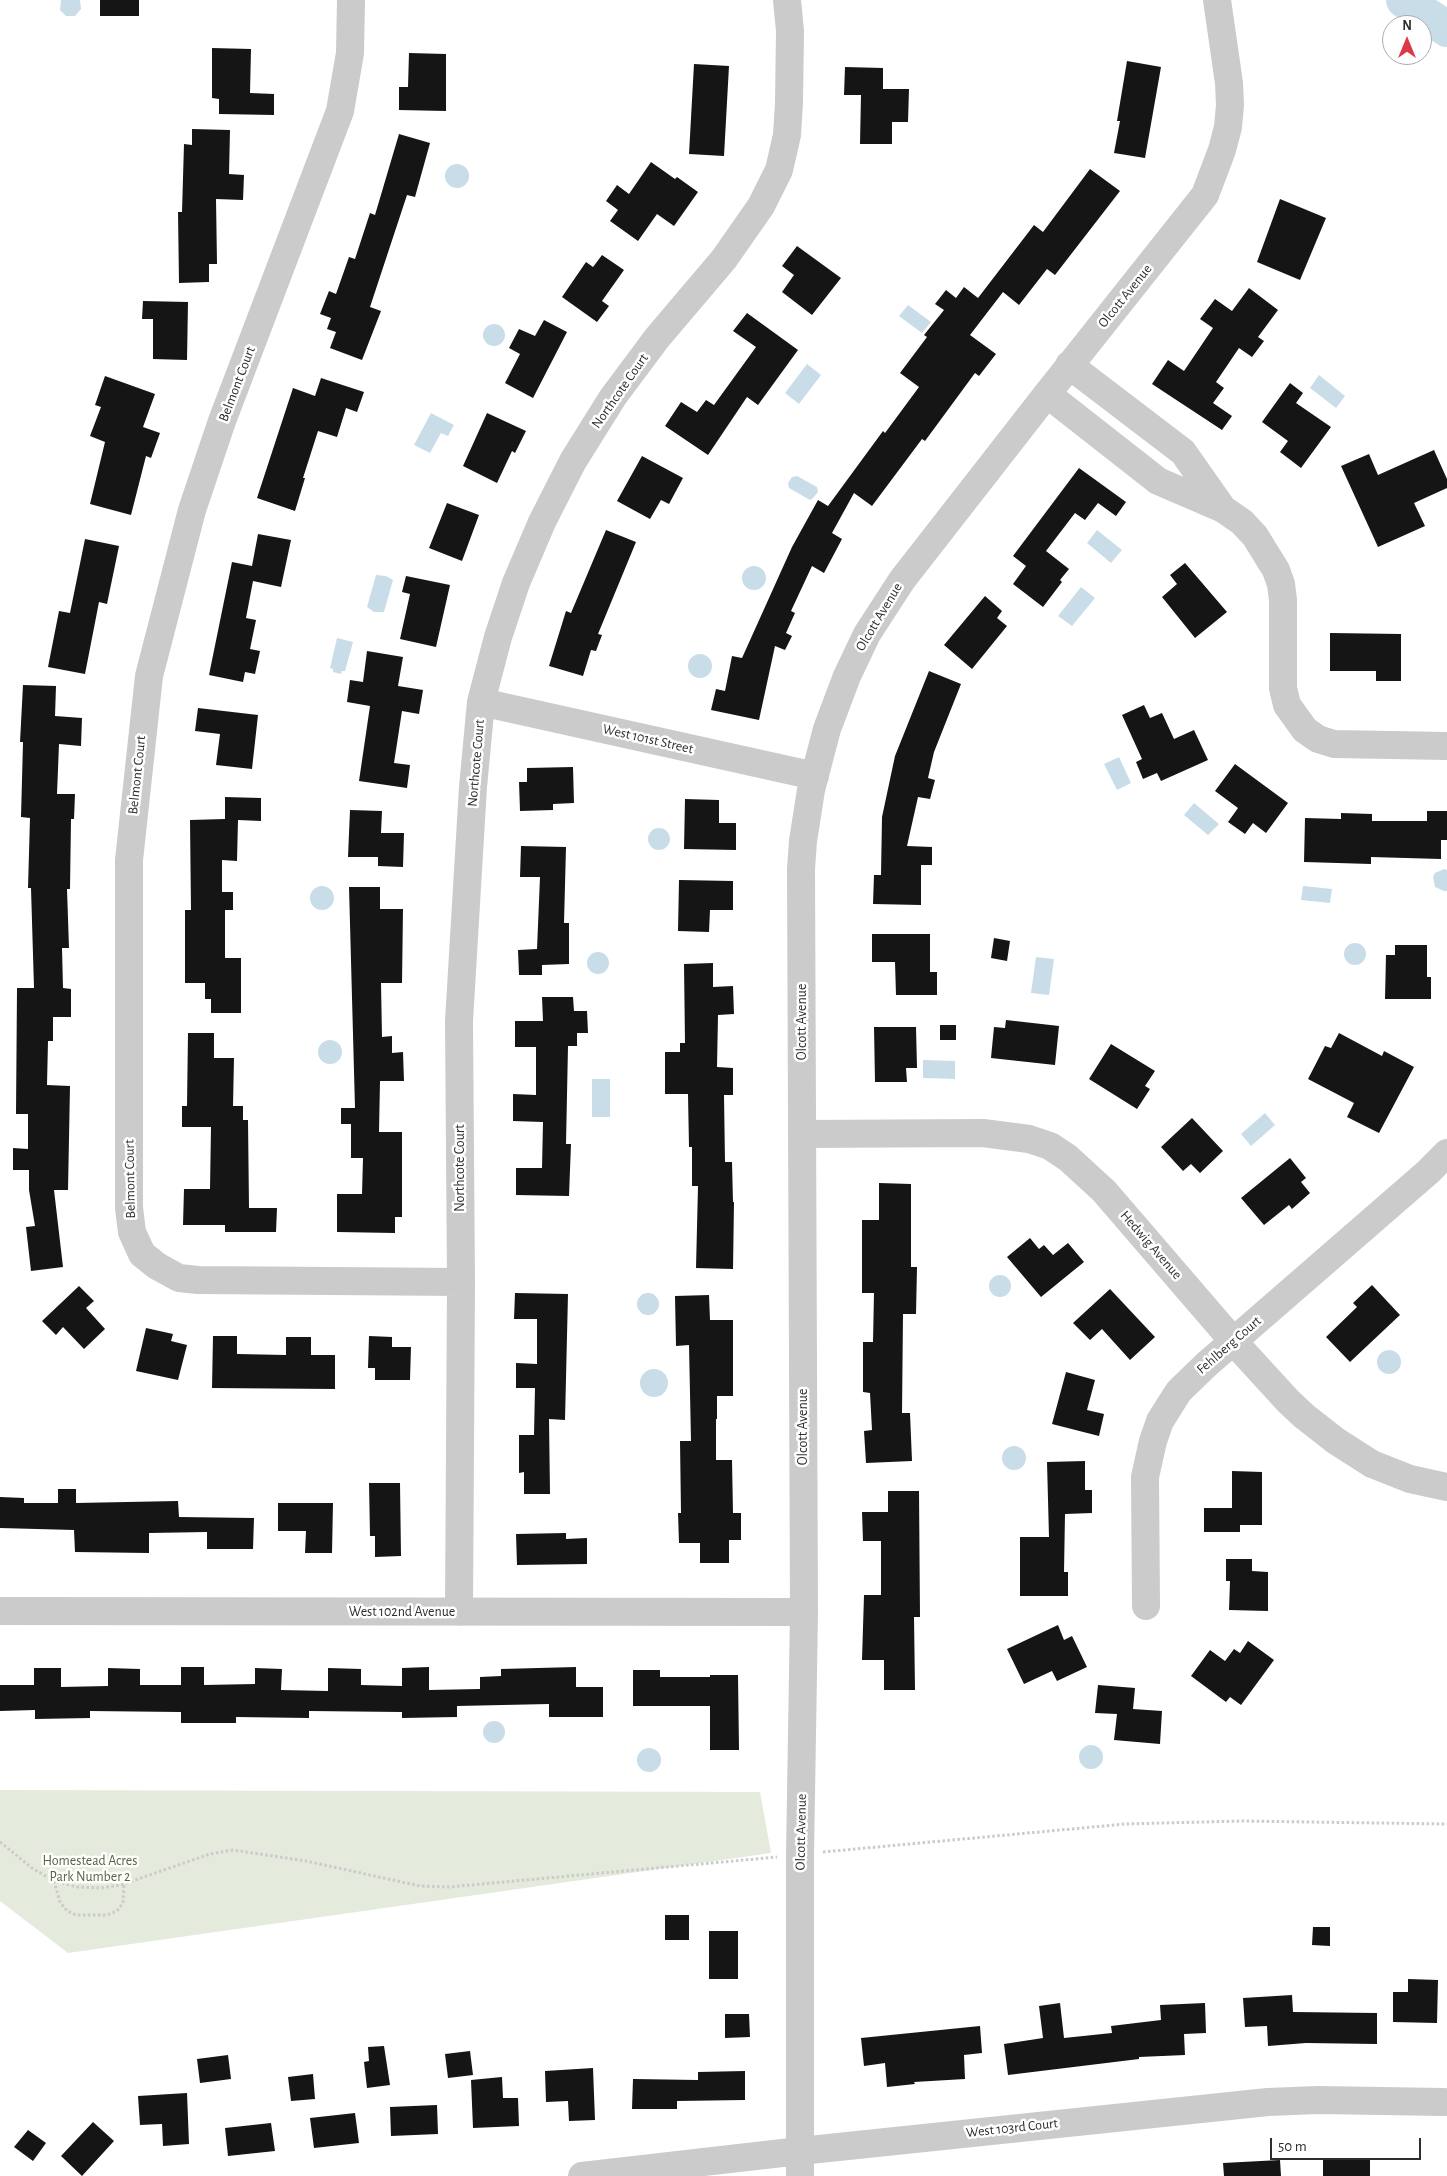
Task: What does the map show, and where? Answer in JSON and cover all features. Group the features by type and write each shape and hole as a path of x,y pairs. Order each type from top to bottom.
{"street":[{"name":"Belmont Court","path":"351,0 350,53 340,111 222,421 192,510 149,676 129,860 129,1208 132,1232 142,1254 157,1266 179,1278 198,1280 461,1282"},
{"name":"Northcote Court","path":"459,1612 460,1021 473,787 481,702 498,637 516,583 542,522 573,461 613,397 657,338 724,259 761,206 779,170 787,135 789,103 790,32 787,0"},
{"name":"Olcott Avenue","path":"800,2163 800,1855 804,1612 801,869 803,841 815,776 838,699 867,634 916,560 1205,195 1228,127 1230,105 1229,83 1217,0"},
{"path":"1069,365 1183,452 1223,509"},
{"path":"1046,394 1158,480 1223,509 1242,522 1255,536 1276,570 1281,584 1283,600 1284,688 1287,705 1305,730 1318,739 1334,744 1447,746"},
{"name":"West 101st Street","path":"481,702 815,776"},
{"name":"Hedwig Avenue","path":"802,1134 982,1133 1029,1139 1050,1146 1068,1158 1104,1191 1234,1342 1288,1401 1336,1441 1372,1464 1392,1473 1428,1484 1447,1487"},
{"name":"Fehlberg Court","path":"1146,1606 1146,1477 1152,1441 1160,1421 1180,1392 1207,1364 1447,1153"},
{"name":"West 102nd Avenue","path":"0,1611 804,1612"},
{"name":"West 103rd Court","path":"582,2176 800,2163 1268,2102 1318,2100 1444,2102"}],"path":[{"path":"0,1842 32,1868 54,1881 78,1887 101,1888 124,1884 210,1854 233,1850 306,1861 420,1886 449,1887 1125,1824 1242,1822 1447,1824"},
{"path":"54,1881 60,1902 67,1911 76,1915 107,1915 117,1911 123,1903 124,1884"}],"green space":[{"name":"Homestead Acres Park Number 2","path":"0,1790 760,1792 771,1853 68,1953 0,1901"}],"water":[{"path":"61,0 80,0 81,9 75,16 66,16 60,10"},
{"path":"457,164 466,167 469,176 466,185 457,188 448,185 445,176 448,167"},
{"path":"908,305 931,322 922,333 899,316"},
{"path":"494,324 502,327 505,335 502,343 494,346 486,343 483,335 486,327"},
{"path":"807,364 821,375 799,404 785,393"},
{"path":"1319,375 1345,396 1336,408 1310,388"},
{"path":"431,413 454,425 448,436 441,433 430,453 414,445"},
{"path":"797,476 817,487 818,492 810,500 789,488 788,483 792,477"},
{"path":"1097,530 1122,550 1111,563 1087,543"},
{"path":"754,566 759,567 765,573 765,583 759,589 754,590 749,589 743,583 742,578 743,573 749,567"},
{"path":"376,575 386,576 393,580 384,612 374,612 367,607"},
{"path":"1081,587 1095,598 1072,626 1058,616"},
{"path":"337,638 353,642 345,671 342,671 341,674 333,672 333,669 330,668"},
{"path":"700,654 709,657 712,666 709,675 700,678 691,675 688,666 691,657"},
{"path":"1119,757 1131,783 1117,790 1104,764"},
{"path":"1194,803 1219,824 1208,835 1184,815"},
{"path":"655,828 663,828 670,835 670,843 663,850 655,850 648,843 648,835"},
{"path":"1444,869 1447,870 1447,891 1435,887 1433,877 1435,873"},
{"path":"322,886 327,887 333,893 333,903 327,909 322,910 317,909 311,903 310,898 311,893 317,887"},
{"path":"1303,886 1332,889 1330,903 1301,900"},
{"path":"1355,943 1363,946 1366,954 1363,962 1355,965 1347,962 1344,954 1347,946"},
{"path":"598,952 606,955 609,963 606,971 598,974 590,971 587,963 590,955"},
{"path":"1036,957 1054,959 1049,995 1031,993"},
{"path":"330,1040 335,1041 341,1047 341,1057 335,1063 330,1064 325,1063 319,1057 318,1052 319,1047 325,1041"},
{"path":"923,1060 955,1061 955,1079 923,1078"},
{"path":"592,1079 610,1079 610,1117 592,1117"},
{"path":"1265,1113 1275,1125 1251,1146 1241,1134"},
{"path":"1000,1275 1008,1278 1011,1286 1008,1294 1000,1297 992,1294 989,1286 992,1278"},
{"path":"648,1293 656,1296 659,1304 656,1312 648,1315 640,1312 637,1304 640,1296"},
{"path":"1389,1350 1394,1351 1400,1357 1400,1367 1394,1373 1389,1374 1384,1373 1378,1367 1377,1362 1378,1357 1384,1351"},
{"path":"654,1369 664,1373 668,1383 664,1393 654,1397 644,1393 640,1383 644,1373"},
{"path":"1014,1446 1019,1447 1025,1453 1025,1463 1019,1469 1014,1470 1009,1469 1003,1463 1002,1458 1003,1453 1009,1447"},
{"path":"494,1721 502,1724 505,1732 502,1740 494,1743 486,1740 483,1732 486,1724"},
{"path":"1086,1745 1096,1745 1103,1752 1103,1762 1096,1769 1086,1769 1079,1762 1079,1752"},
{"path":"649,1748 658,1751 661,1760 658,1769 649,1772 640,1769 637,1760 640,1751"}],"building":[{"path":"100,0 139,0 139,16 100,16"},
{"path":"212,48 251,49 250,93 274,94 274,115 219,114 219,99 212,98"},
{"path":"409,53 446,54 446,111 399,110 399,87 408,87"},
{"path":"1127,61 1161,67 1145,158 1114,153 1120,121 1117,121"},
{"path":"694,64 729,66 724,156 689,154"},
{"path":"845,67 883,68 883,89 909,89 908,122 892,122 892,144 860,144 861,95 844,95"},
{"path":"192,129 230,130 229,174 244,175 243,200 216,199 217,264 209,264 209,282 179,283 178,212 182,212 184,144 192,145"},
{"path":"399,134 430,143 415,197 407,195 370,307 381,311 362,360 330,348 336,332 327,329 331,318 320,314 329,291 336,294 349,257 355,259 370,213 375,215"},
{"path":"651,162 698,192 674,226 657,214 638,241 610,221 618,210 606,201 617,185 629,194"},
{"path":"1090,169 1120,191 1055,275 1047,269 1019,305 1003,292 970,335 996,354 979,376 975,373 925,441 922,439 872,506 854,493 832,533 842,539 824,573 812,566 791,611 795,613 786,633 792,636 785,650 775,646 759,720 711,710 716,689 725,691 732,656 742,658 792,547 818,500 828,506 883,431 885,433 919,387 900,373 927,337 924,335 944,310 935,304 946,290 956,298 964,287 978,298 1034,225 1043,232"},
{"path":"1280,199 1326,218 1300,280 1257,262"},
{"path":"797,246 841,278 812,315 782,292 794,275 782,266"},
{"path":"602,255 624,270 602,301 609,306 597,322 562,297 586,262 593,267"},
{"path":"1249,288 1278,310 1258,337 1264,341 1252,357 1239,348 1216,382 1224,388 1213,403 1232,416 1222,430 1152,384 1168,360 1184,371 1213,328 1200,319 1215,299 1232,311"},
{"path":"143,301 188,302 187,360 153,359 153,319 142,319"},
{"path":"747,313 798,350 758,405 747,397 708,455 665,426 681,402 697,412 706,400 714,405 756,347 733,331"},
{"path":"544,320 567,332 533,398 505,383 520,354 509,348 519,329 535,336"},
{"path":"105,376 155,394 143,427 160,433 151,458 146,456 131,515 90,504 105,442 90,436 101,407 95,405"},
{"path":"321,378 364,392 357,412 346,408 337,437 318,431 295,511 257,498 293,388 315,396"},
{"path":"1290,383 1303,393 1296,403 1331,427 1301,468 1280,452 1288,441 1262,422"},
{"path":"487,413 526,431 515,453 512,451 497,483 463,466"},
{"path":"1434,450 1447,479 1447,488 1414,503 1425,526 1378,547 1341,466 1369,454 1378,475"},
{"path":"642,456 683,478 669,504 661,500 650,519 617,501"},
{"path":"1079,468 1126,502 1116,516 1098,503 1085,520 1075,513 1046,551 1069,569 1060,580 1062,582 1043,607 1013,584 1026,566 1013,556"},
{"path":"447,503 479,515 462,561 429,548"},
{"path":"606,530 636,542 598,634 602,635 596,651 591,650 583,676 549,666 566,611 571,613"},
{"path":"258,534 291,540 281,587 253,581 246,618 256,620 250,649 260,651 255,674 245,672 243,682 209,675 232,562 252,566"},
{"path":"85,539 119,546 107,604 99,602 85,674 48,667 59,611 70,613"},
{"path":"1185,563 1227,612 1195,638 1162,597 1177,584 1170,575"},
{"path":"406,576 450,585 436,647 400,639 410,594 402,592"},
{"path":"985,596 1002,611 997,618 1007,626 972,669 944,645"},
{"path":"1330,633 1401,634 1401,681 1376,681 1376,671 1330,671"},
{"path":"367,651 403,657 398,686 423,690 419,714 402,711 394,763 410,765 407,788 359,781 370,706 347,702 350,680 363,682"},
{"path":"929,671 961,684 934,752 928,778 935,780 930,799 918,797 907,846 932,847 932,865 921,865 921,905 873,904 874,875 881,875 882,817 895,756"},
{"path":"23,685 56,686 55,716 82,718 81,746 59,744 57,794 75,794 74,819 71,819 70,889 67,889 69,948 62,948 63,988 71,989 71,1017 53,1017 53,1041 48,1041 47,1085 70,1086 68,1190 54,1190 63,1267 31,1271 26,1227 35,1226 29,1190 29,1170 13,1170 13,1148 28,1149 28,1114 16,1114 17,988 34,988 31,888 28,888 30,818 21,817 23,742 20,742"},
{"path":"1144,705 1150,718 1162,713 1174,739 1194,730 1208,760 1161,781 1157,773 1143,779 1136,762 1142,759 1122,715"},
{"path":"198,708 258,715 252,769 216,765 220,734 195,731"},
{"path":"1235,764 1288,803 1266,833 1253,823 1245,834 1228,822 1238,808 1215,791"},
{"path":"573,767 574,803 553,804 553,810 520,811 519,782 527,782 527,768"},
{"path":"225,797 261,798 261,821 238,820 237,861 222,860 222,892 233,892 233,910 225,910 225,958 241,958 241,1013 211,1013 211,999 205,999 205,983 185,983 185,910 191,910 190,820 225,819"},
{"path":"685,799 719,800 719,823 736,823 736,850 684,849"},
{"path":"350,810 382,811 381,833 404,833 403,867 378,866 378,857 348,857"},
{"path":"1427,811 1447,811 1447,840 1441,840 1441,859 1371,857 1371,864 1304,862 1305,818 1341,819 1341,813 1372,814 1372,821 1427,821"},
{"path":"521,846 566,847 564,923 569,923 569,964 542,965 542,975 519,975 518,950 537,949 540,877 520,877"},
{"path":"679,880 733,881 733,910 710,910 709,932 678,931"},
{"path":"349,887 380,887 380,909 403,909 402,983 381,983 382,1037 392,1036 392,1053 403,1052 404,1081 380,1081 379,1132 402,1132 402,1217 395,1217 395,1233 337,1232 337,1194 362,1194 363,1158 351,1158 351,1124 341,1124 341,1108 355,1108"},
{"path":"872,934 930,934 930,972 937,972 937,995 896,995 895,962 872,962"},
{"path":"994,938 1010,941 1007,961 991,958"},
{"path":"1395,945 1427,945 1427,977 1431,977 1431,999 1385,999 1386,955 1395,955"},
{"path":"713,963 713,987 733,986 734,1014 718,1015 717,1067 733,1068 733,1095 724,1095 725,1162 732,1162 734,1202 733,1269 696,1268 698,1186 692,1186 692,1147 689,1147 688,1094 665,1094 665,1052 680,1052 680,1043 685,1043 684,964"},
{"path":"542,997 573,997 574,1011 587,1011 588,1033 577,1033 577,1046 568,1046 566,1144 571,1144 569,1196 516,1195 516,1168 542,1168 543,1122 513,1121 513,1094 536,1095 536,1047 515,1047 515,1021 543,1021"},
{"path":"1006,1020 1059,1026 1055,1065 991,1058 994,1027 1005,1028"},
{"path":"940,1025 956,1025 956,1040 940,1040"},
{"path":"874,1027 916,1027 917,1068 906,1068 907,1082 875,1082"},
{"path":"188,1033 214,1033 214,1058 234,1058 233,1106 243,1106 243,1120 248,1120 249,1208 277,1208 276,1232 225,1232 225,1225 183,1225 184,1189 210,1189 211,1127 182,1127 182,1106 187,1106"},
{"path":"1339,1033 1382,1056 1384,1051 1414,1067 1379,1133 1347,1117 1354,1103 1308,1079 1325,1046 1331,1048"},
{"path":"1111,1044 1155,1071 1145,1086 1150,1089 1137,1109 1089,1079"},
{"path":"1192,1118 1223,1151 1200,1173 1191,1164 1183,1171 1161,1147"},
{"path":"1290,1158 1306,1178 1301,1182 1310,1193 1292,1209 1289,1205 1264,1225 1241,1198"},
{"path":"879,1183 911,1184 911,1267 917,1267 916,1314 903,1314 902,1413 910,1413 912,1461 866,1463 864,1431 872,1430 870,1393 863,1392 863,1342 873,1342 874,1293 862,1293 862,1220 879,1220"},
{"path":"1030,1238 1039,1249 1044,1245 1053,1255 1068,1243 1084,1262 1041,1297 1007,1257"},
{"path":"1372,1285 1400,1315 1350,1362 1326,1337 1357,1307 1353,1303"},
{"path":"79,1286 94,1301 86,1308 105,1329 84,1349 63,1327 56,1335 42,1321"},
{"path":"1110,1289 1155,1337 1130,1360 1102,1329 1090,1340 1073,1323"},
{"path":"515,1293 568,1294 565,1420 549,1419 550,1494 524,1494 524,1472 519,1473 519,1435 534,1435 535,1388 516,1388 516,1363 537,1364 537,1319 514,1319"},
{"path":"709,1295 710,1320 733,1320 733,1396 717,1396 716,1419 716,1460 732,1460 733,1513 741,1513 741,1540 729,1540 729,1563 700,1563 700,1543 679,1543 678,1513 681,1513 680,1441 691,1441 689,1345 676,1346 675,1296"},
{"path":"146,1328 173,1334 171,1341 187,1345 178,1380 136,1371"},
{"path":"213,1336 237,1336 237,1354 286,1355 286,1337 311,1337 311,1355 335,1355 335,1389 212,1388"},
{"path":"369,1336 392,1337 392,1347 411,1347 410,1380 375,1380 375,1368 368,1368"},
{"path":"1066,1372 1095,1380 1087,1410 1104,1414 1099,1436 1052,1424"},
{"path":"1085,1461 1085,1490 1092,1490 1092,1513 1065,1514 1064,1572 1068,1572 1068,1596 1020,1596 1020,1537 1049,1537 1047,1462"},
{"path":"1232,1471 1262,1472 1262,1525 1240,1525 1240,1532 1204,1532 1204,1508 1232,1508"},
{"path":"369,1483 400,1483 401,1556 375,1557 375,1536 370,1536"},
{"path":"58,1489 76,1489 76,1503 178,1501 179,1517 254,1518 253,1549 207,1549 207,1532 149,1533 149,1553 75,1552 74,1530 0,1528 0,1497 24,1498 24,1503 58,1503"},
{"path":"888,1491 919,1491 920,1617 914,1617 915,1690 884,1690 884,1660 862,1660 864,1595 881,1595 881,1541 863,1541 862,1512 888,1512"},
{"path":"278,1503 333,1503 332,1553 305,1553 306,1531 278,1531"},
{"path":"566,1533 566,1539 587,1538 587,1564 517,1565 516,1534"},
{"path":"1226,1559 1252,1559 1252,1571 1268,1572 1268,1611 1229,1610 1230,1581 1226,1581"},
{"path":"1058,1625 1064,1640 1072,1636 1087,1667 1057,1681 1052,1671 1024,1684 1007,1649"},
{"path":"1248,1641 1274,1660 1241,1705 1230,1697 1226,1702 1191,1676 1210,1650 1225,1661 1234,1649 1240,1653"},
{"path":"181,1667 204,1667 204,1685 255,1684 255,1668 282,1669 281,1690 328,1691 328,1668 361,1669 361,1685 402,1686 402,1668 429,1667 429,1690 480,1689 480,1677 501,1676 501,1669 576,1667 576,1687 603,1687 603,1717 549,1717 549,1704 457,1706 457,1717 402,1718 402,1712 309,1711 309,1718 236,1717 236,1723 181,1723 181,1712 90,1711 90,1718 35,1719 35,1710 0,1711 0,1685 34,1685 34,1668 61,1668 61,1687 108,1686 108,1668 140,1669 140,1685 181,1685"},
{"path":"633,1670 660,1670 660,1677 738,1675 739,1750 710,1750 710,1706 633,1706"},
{"path":"1098,1685 1135,1688 1133,1709 1162,1711 1160,1744 1114,1740 1117,1714 1095,1713"},
{"path":"665,1915 689,1915 689,1940 665,1940"},
{"path":"1313,1927 1330,1927 1330,1946 1312,1945"},
{"path":"709,1931 738,1931 738,1979 709,1979"},
{"path":"1408,1979 1438,1980 1437,2023 1393,2022 1393,1992 1408,1992"},
{"path":"1292,1995 1293,2012 1377,2013 1377,2044 1306,2043 1268,2046 1267,2026 1245,2027 1243,1998"},
{"path":"1060,2003 1064,2038 1112,2033 1111,2026 1161,2020 1160,2005 1205,2003 1206,2033 1184,2034 1185,2055 1139,2057 1139,2059 1008,2075 1004,2044 1043,2038 1039,2006"},
{"path":"725,2014 749,2014 750,2037 725,2038"},
{"path":"980,2026 982,2053 964,2055 965,2079 914,2082 915,2084 887,2087 885,2063 864,2066 861,2038"},
{"path":"384,2046 390,2085 367,2088 364,2062 369,2061 368,2047"},
{"path":"470,2051 473,2075 448,2078 445,2054"},
{"path":"228,2055 231,2079 200,2083 197,2059"},
{"path":"593,2068 595,2120 569,2121 568,2101 546,2102 545,2071"},
{"path":"745,2071 745,2100 677,2101 677,2109 632,2109 633,2079 698,2080 698,2072"},
{"path":"313,2074 315,2099 291,2101 288,2077"},
{"path":"502,2077 503,2098 518,2098 519,2126 473,2128 471,2080"},
{"path":"187,2093 189,2144 163,2146 162,2124 140,2125 138,2096"},
{"path":"437,2105 438,2134 391,2136 390,2107"},
{"path":"355,2113 359,2143 314,2148 310,2118"},
{"path":"93,2122 114,2141 82,2176 61,2156"},
{"path":"271,2123 275,2151 228,2156 225,2128"},
{"path":"28,2130 46,2143 33,2161 14,2147"},
{"path":"1323,2158 1370,2159 1370,2176 1323,2176"},
{"path":"1280,2160 1281,2176 1224,2176 1223,2163"}],"waterway":[{"path":"1404,0 1447,29"}]}
